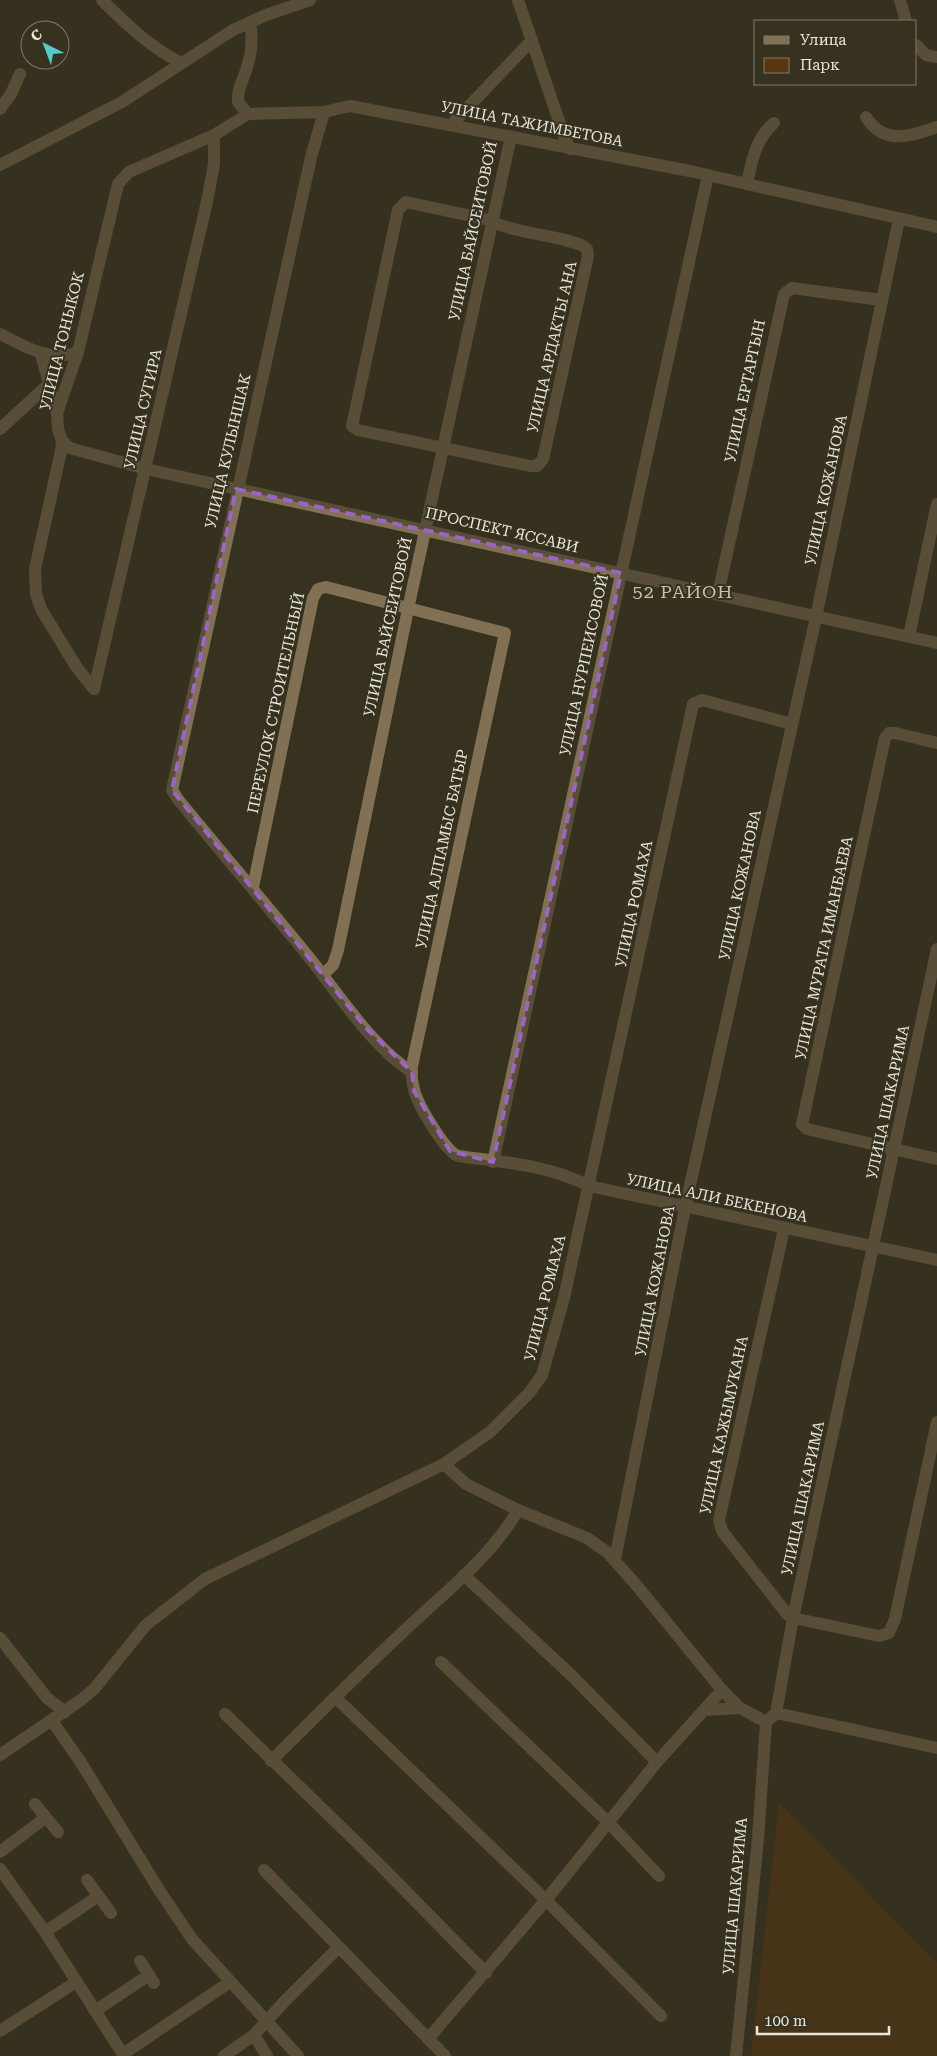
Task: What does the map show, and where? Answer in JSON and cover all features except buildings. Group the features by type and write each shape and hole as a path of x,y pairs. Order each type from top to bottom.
{"street":[{"path":"102,0 126,25 164,54 181,63"},
{"path":"0,165 122,102 216,40 250,22 310,0"},
{"path":"518,0 570,149"},
{"path":"900,0 906,20"},
{"path":"214,135 248,114 238,102 238,93 251,50 252,35 250,22"},
{"path":"452,124 532,40"},
{"path":"917,46 926,55 937,57"},
{"path":"0,109 11,94 20,74"},
{"name":"УЛИЦА ТАЖИМБЕТОВА","path":"248,114 324,112 336,108 363,108 708,175 937,228"},
{"name":"УЛИЦА КУЛЫНШАК","path":"252,887 173,794 172,783 311,157 324,112"},
{"path":"866,117 876,127 897,137 908,137 937,127"},
{"path":"747,184 753,154 763,135 774,123"},
{"name":"УЛИЦА ТОНЫКОК","path":"94,689 77,668 41,609 34,581 62,441 58,429 58,413 78,352 118,184 128,172 214,135"},
{"name":"УЛИЦА СУГИРА","path":"94,689 208,197 214,164 214,135"},
{"name":"УЛИЦА БАЙСЕИТОВОЙ","path":"323,975 333,965 338,950 442,449 511,136"},
{"name":"УЛИЦА НУРПЕИСОВОЙ","path":"493,1162 708,175"},
{"name":"УЛИЦА АРДАКТЫ АНА","path":"410,202 492,222 532,235 580,243 587,249 588,256 569,347 541,463 530,466 442,449 358,430 352,426 398,210 403,203 410,202"},
{"name":"УЛИЦА КОЖАНОВА","path":"615,1559 686,1208 816,617 899,219"},
{"name":"УЛИЦА ЕРТАРГЫН","path":"718,594 784,294 792,288 881,300"},
{"path":"0,334 41,354 59,356 78,352"},
{"path":"41,354 58,413"},
{"path":"0,429 50,383"},
{"name":"ПРОСПЕКТ ЯССАВИ","path":"62,441 70,448 146,469 937,643"},
{"path":"908,636 937,504"},
{"name":"ПЕРЕУЛОК СТРОИТЕЛЬНЫЙ","path":"252,887 315,593 323,586 408,609"},
{"name":"УЛИЦА АЛПАМЫС БАТЫР","path":"408,609 505,633 412,1072"},
{"name":"УЛИЦА РОМАХА","path":"0,1754 65,1712 94,1688 146,1626 205,1579 444,1464 471,1446 505,1418 530,1392 542,1375 564,1298 693,704 702,700 792,724"},
{"name":"УЛИЦА МУРАТА ИМАНБАЕВА","path":"894,1149 807,1130 803,1122 885,738 889,733 895,733 937,742"},
{"path":"252,887 366,1029 398,1062 412,1072"},
{"name":"УЛИЦА ШАКАРИМА","path":"776,1713 793,1618 937,949"},
{"name":"УЛИЦА АЛИ БЕКЕНОВА","path":"412,1072 414,1091 436,1132 450,1151 458,1156 554,1173 589,1186 784,1229 937,1260"},
{"path":"894,1149 937,1159"},
{"name":"УЛИЦА КАЖЫМУКАНА","path":"784,1229 719,1520 722,1531 780,1608 793,1618"},
{"path":"793,1618 880,1636 886,1635 891,1630 937,1422"},
{"path":"444,1464 466,1484 518,1510 587,1538 615,1559 722,1690 740,1708 766,1722 776,1713 937,1748"},
{"path":"271,1762 464,1575 494,1543 518,1510"},
{"path":"464,1575 571,1675 657,1762"},
{"path":"0,1638 47,1698 65,1712"},
{"path":"441,1662 608,1822 659,1876"},
{"path":"428,2039 486,1973 657,1762 722,1690"},
{"path":"336,1697 546,1900 661,2016"},
{"path":"704,1710 740,1708"},
{"path":"225,1714 271,1762 381,1866 486,1973"},
{"path":"52,1721 85,1768 175,1916 192,1939 266,2023 298,2056"},
{"name":"УЛИЦА ШАКАРИМА","path":"736,2056 758,1838 766,1722"},
{"path":"35,1804 58,1832"},
{"path":"0,1852 45,1818"},
{"path":"0,1869 45,1932 124,2055 230,1982"},
{"path":"264,1870 445,2056"},
{"path":"87,1880 111,1914"},
{"path":"45,1932 97,1896"},
{"path":"224,2056 254,2035 273,2013 339,1947"},
{"path":"95,2011 151,1979 140,1961"},
{"path":"0,2031 76,1982"},
{"path":"254,2035 267,2056"}],"highlighted area":[{"path":"236,489 621,573 493,1162 450,1151 414,1091 412,1072 367,1029 172,790"}],"green space":[{"path":"779,1803 937,1963 937,2056 751,2056"}],"district":[{"name":"52 РАЙОН","path":"683,592"}]}
